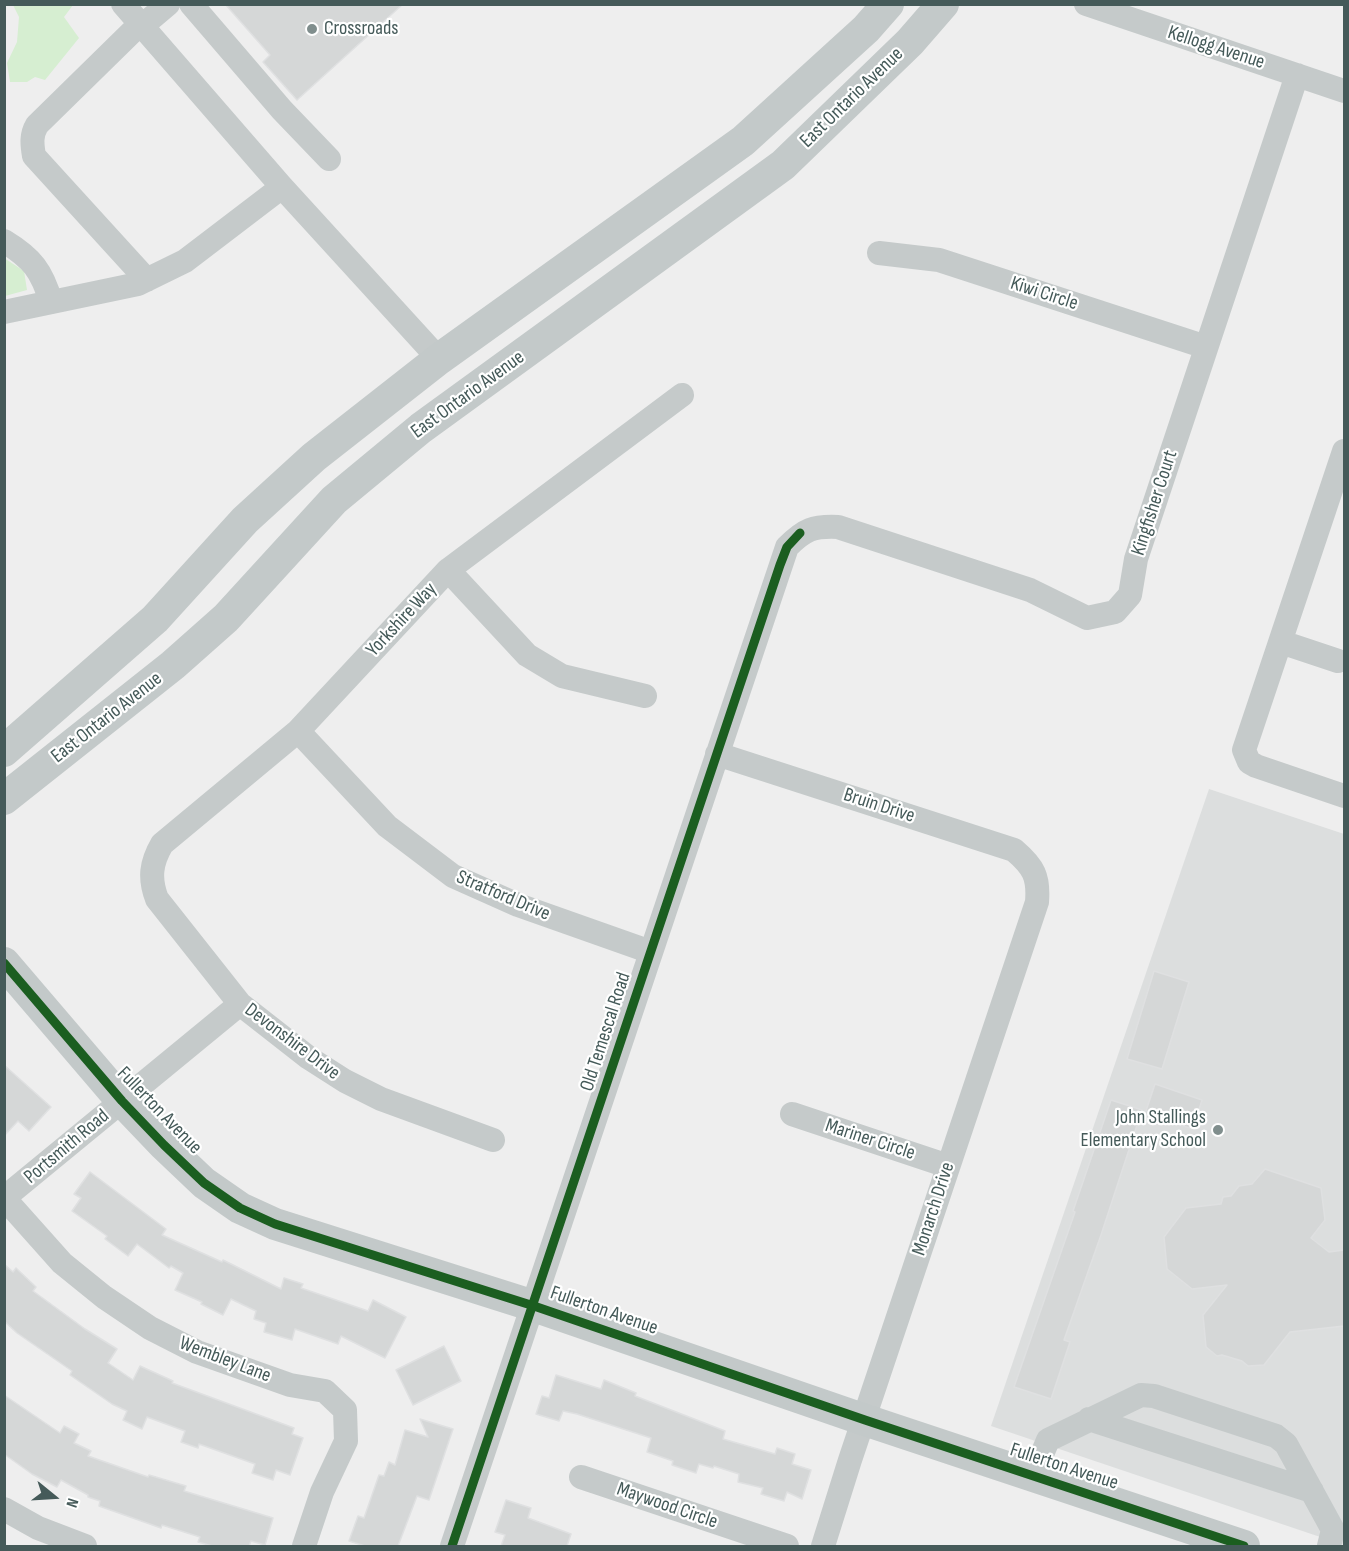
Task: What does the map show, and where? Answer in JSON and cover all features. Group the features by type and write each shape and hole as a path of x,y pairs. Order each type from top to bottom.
{"main road":[{"name":"East Ontario Avenue","path":"4,752 155,619 245,520 433,352 743,141 866,29 888,4"},
{"name":"East Ontario Avenue","path":"4,799 173,665 226,618 334,500 421,428 783,165 910,42 943,4"},
{"name":"Fullerton Avenue","path":"4,963 122,1101 164,1145 204,1183 240,1208 275,1224 534,1306 865,1420 1244,1546"}],"street":[{"path":"123,4 282,188 433,352"},
{"path":"147,280 34,156 32,142 33,132 38,125 141,25 168,4"},
{"path":"191,4 282,110 328,159"},
{"name":"Kellogg Avenue","path":"1086,4 1344,91"},
{"name":"Kingfisher Court","path":"800,533 818,526 838,527 1030,590 1087,618 1115,612 1130,595 1136,560 1297,75"},
{"path":"4,312 138,284 147,280 185,261 282,188"},
{"path":"4,241 32,262 44,279 51,302"},
{"name":"Kiwi Circle","path":"879,253 939,260 1206,347"},
{"name":"Yorkshire Way","path":"151,873 154,858 162,844 298,731 448,570 682,395"},
{"path":"1343,462 1244,750 1249,762 1256,766 1344,796"},
{"name":"Old Temescal Road","path":"452,1546 787,547 800,533"},
{"path":"448,570 527,655 562,676 645,696"},
{"path":"1281,642 1342,655"},
{"name":"Stratford Drive","path":"298,731 387,826 453,876 518,905 651,952"},
{"name":"Bruin Drive","path":"717,754 1014,850 1034,871"},
{"name":"Monarch Drive","path":"823,1546 1037,902 1038,886 1034,871"},
{"name":"Devonshire Drive","path":"151,873 152,886 157,898 240,1004 309,1058 345,1082 381,1099 493,1140"},
{"name":"Portsmith Road","path":"4,1198 240,1004"},
{"name":"Mariner Circle","path":"792,1114 948,1166"},
{"name":"Wembley Lane","path":"4,1198 62,1263 104,1297 150,1328 197,1352 290,1385 325,1391 345,1410 346,1441 322,1492 304,1546"},
{"path":"1033,1476 1048,1440 1141,1395 1154,1395 1276,1436 1286,1444 1333,1530 1329,1546"},
{"path":"1089,1419 1312,1491"},
{"name":"Maywood Circle","path":"581,1477 787,1546"},
{"path":"4,1509 38,1527 85,1546"}],"shaded area":[{"name":"John Stallings Elementary School","path":"1209,789 1344,834 1344,1545 991,1426"}],"green space":[{"path":"13,5 73,5 64,17 79,38 45,80 35,77 27,82 10,82 7,63 17,42 19,17"},
{"path":"4,258 24,271 27,290 5,296"}],"building":[{"name":"Crossroads","path":"225,4 403,4 297,100 263,62 270,55"},
{"path":"1154,971 1189,982 1162,1069 1127,1059"},
{"path":"4,1065 51,1107 29,1131 18,1121 4,1136"},
{"path":"1155,1084 1202,1100 1193,1129 1145,1114"},
{"path":"1111,1100 1142,1110 1064,1340 1070,1342 1051,1399 1014,1387"},
{"path":"1265,1169 1321,1188 1325,1220 1311,1238 1329,1252 1344,1250 1344,1326 1290,1332 1264,1365 1248,1366 1242,1361 1222,1355 1217,1356 1206,1347 1203,1315 1227,1285 1192,1289 1167,1269 1164,1237 1186,1208 1221,1204 1223,1197 1231,1196 1239,1186 1252,1184"},
{"path":"90,1172 166,1229 162,1235 222,1262 223,1260 281,1289 284,1278 303,1284 301,1288 368,1311 373,1300 406,1317 385,1358 341,1336 338,1344 295,1329 292,1340 264,1332 266,1323 254,1319 256,1311 231,1299 223,1315 201,1304 202,1302 175,1290 183,1273 171,1266 169,1268 137,1244 128,1256 105,1239 107,1236 72,1211 81,1198 74,1194"},
{"path":"4,1264 13,1272 16,1268 36,1287 33,1291 117,1349 108,1363 133,1380 140,1366 173,1381 172,1383 294,1428 292,1434 303,1438 290,1475 276,1470 273,1480 252,1473 255,1464 199,1444 198,1448 181,1442 185,1431 147,1417 142,1429 123,1420 127,1411 112,1404 70,1375 72,1371 17,1333 4,1321"},
{"path":"444,1346 461,1381 413,1405 396,1370"},
{"path":"556,1375 601,1389 604,1380 636,1393 635,1396 725,1431 723,1439 775,1454 777,1448 795,1454 792,1464 811,1470 802,1499 787,1492 784,1501 761,1494 763,1488 738,1482 739,1474 714,1466 713,1468 699,1464 696,1473 672,1465 673,1461 647,1452 651,1438 577,1414 563,1411 559,1421 536,1414 542,1396 549,1398"},
{"path":"4,1395 60,1433 64,1426 79,1434 74,1443 91,1451 88,1456 148,1477 149,1475 186,1486 184,1491 273,1518 265,1545 251,1541 249,1546 212,1546 198,1542 200,1537 162,1525 161,1528 99,1506 100,1501 88,1497 61,1480 57,1487 32,1474 4,1454"},
{"path":"420,1419 453,1429 429,1500 417,1496 398,1546 365,1546 349,1541 358,1516 364,1518 379,1475 384,1476 389,1462 395,1465 405,1430 428,1437"},
{"path":"506,1500 531,1508 528,1518 571,1534 567,1546 501,1546 505,1535 495,1532"}],"cycle path":[{"path":"452,1546 780,565 787,547 800,533"},
{"path":"4,963 122,1101 164,1145 204,1183 240,1208 275,1224 534,1306 865,1420 1244,1546"}],"place":[{"name":"Crossroads","path":"312,29"},
{"name":"John Stallings Elementary School","path":"1218,1130"}]}
